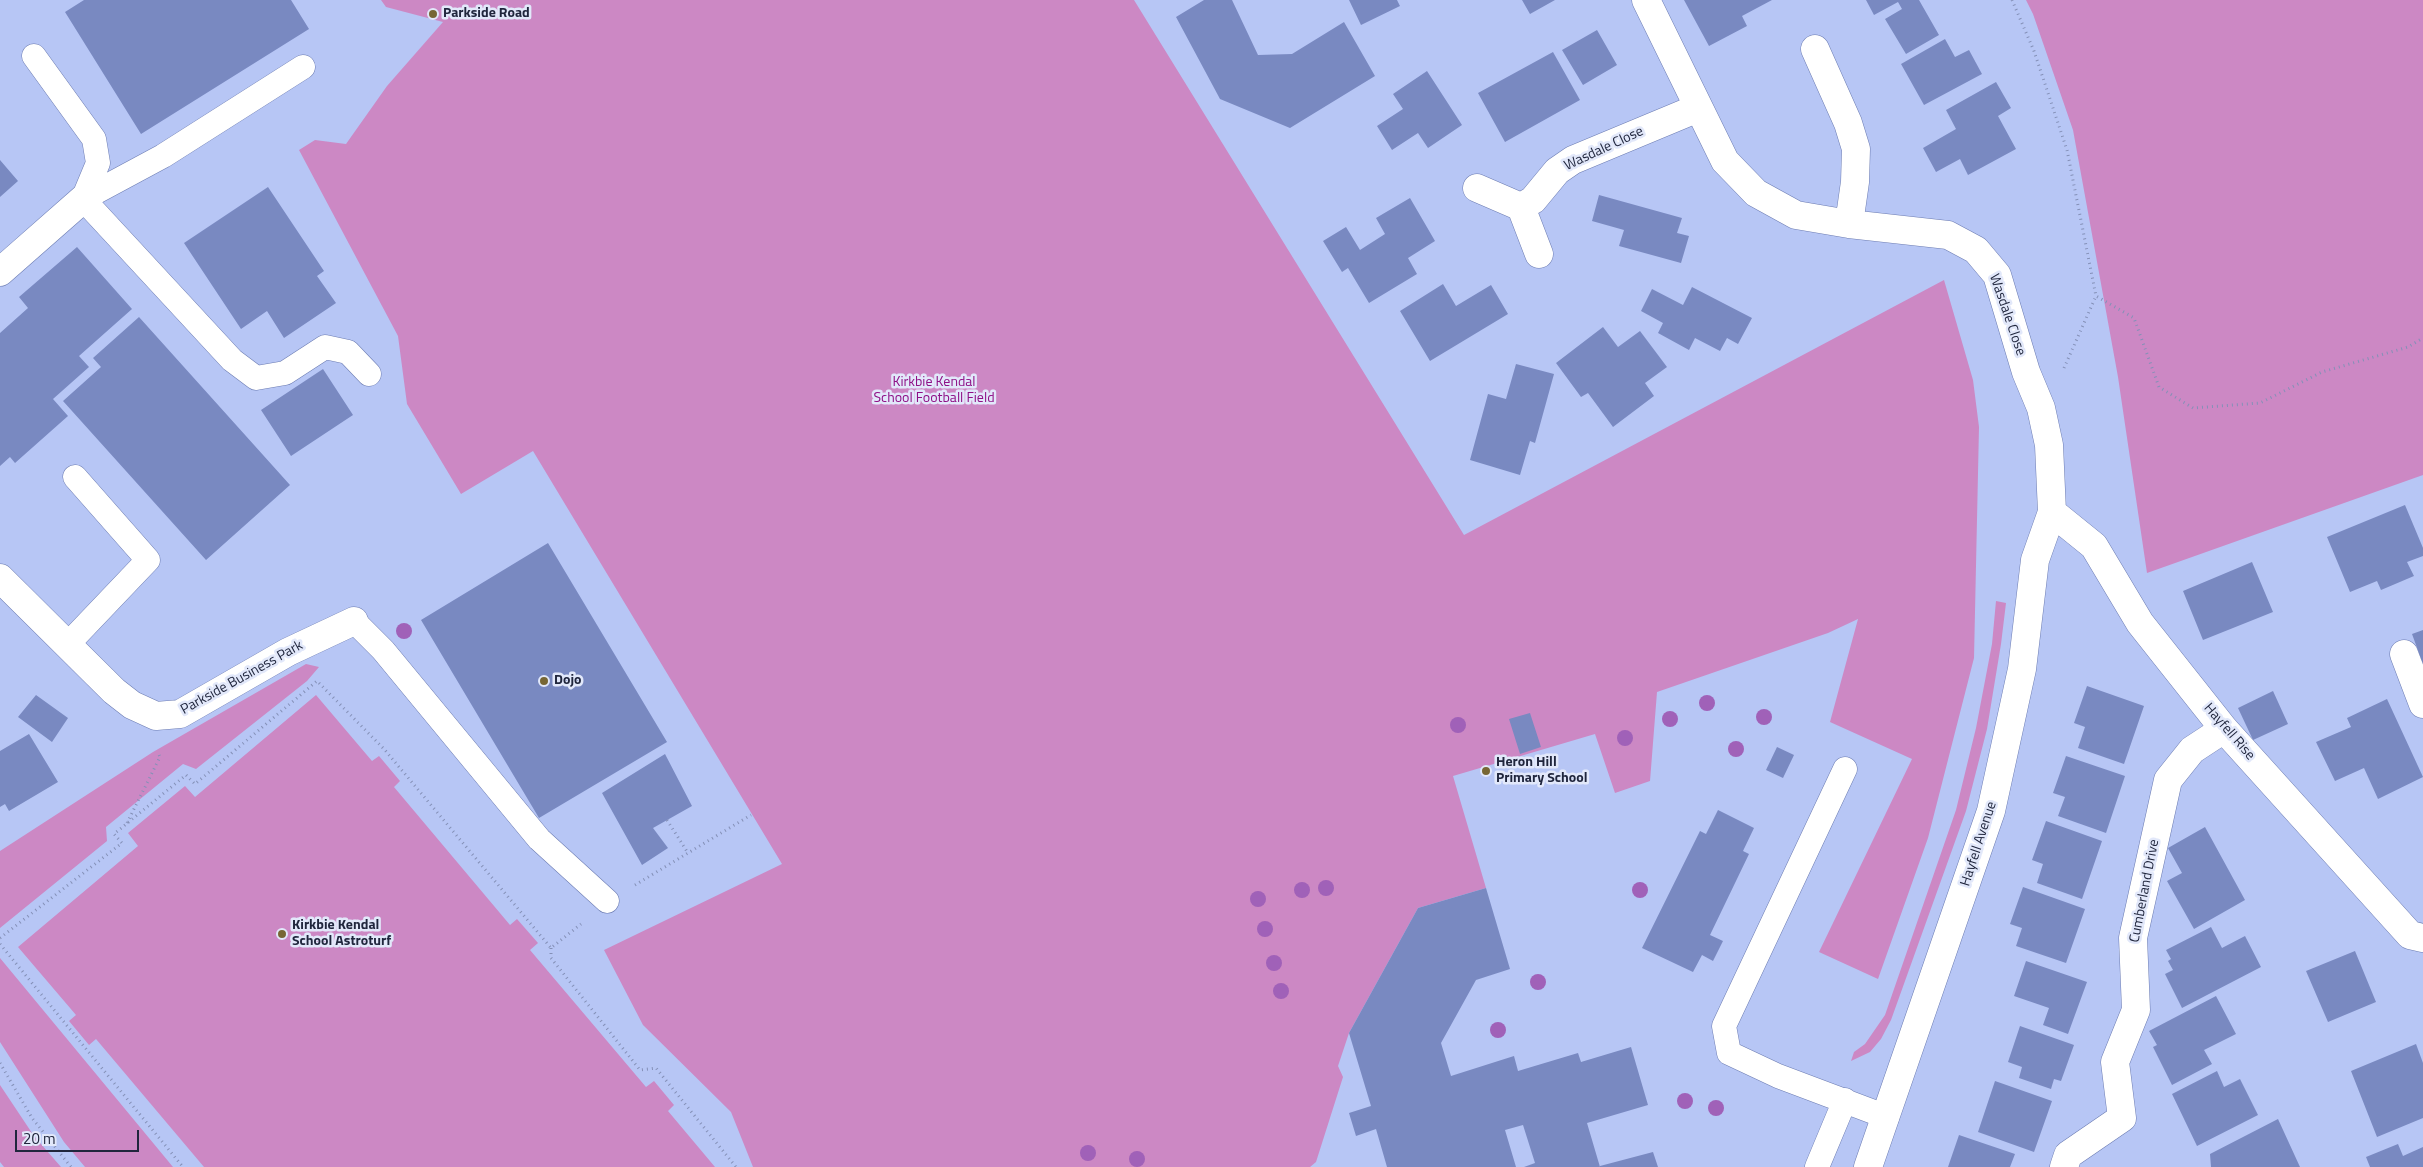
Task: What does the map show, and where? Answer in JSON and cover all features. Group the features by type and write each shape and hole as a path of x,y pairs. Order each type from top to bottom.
{"street":[{"name":"Wasdale Close","path":"1646,0 1725,161 1756,193 1796,215 1849,224 1948,235 1976,250 1996,275 2026,372 2041,408 2049,445 2052,512"},
{"path":"1815,49 1848,123 1856,149 1855,182 1849,224"},
{"name":"Wasdale Close","path":"1521,206 1533,200 1557,171 1573,160 1698,108"},
{"path":"1476,188 1521,206 1539,254"},
{"path":"0,272 83,199"},
{"name":"Hayfell Rise","path":"2052,512 2094,546 2140,623 2224,729 2410,934 2423,938"},
{"name":"Hayfell Avenue","path":"1868,1167 1887,1118 1991,811 2022,669 2035,560 2052,512"},
{"name":"Parkside Business Park","path":"0,578 114,691 139,708 156,716 180,714 288,652 354,621"},
{"path":"2404,654 2423,704"},
{"name":"Cumberland Drive","path":"2064,1167 2068,1156 2122,1118 2115,1062 2136,1010 2133,938 2168,780 2192,750 2224,729"}],"lane":[{"path":"34,56 94,139 98,163 83,199"},
{"path":"83,199 163,156 303,67"},
{"path":"83,199 232,360 256,378 285,373 325,347 348,352 369,374"},
{"path":"67,645 148,560 75,477"},
{"path":"354,621 383,650 539,839 607,901"},
{"path":"1845,769 1724,1026 1729,1052 1778,1076 1845,1100 1887,1118"},
{"path":"1817,1167 1845,1100"}],"path":[{"path":"2012,0 2034,51 2067,150 2096,296 2060,375"},
{"path":"2096,296 2134,318 2159,387 2193,408 2260,402 2322,372 2408,346 2423,338"},
{"path":"0,938 122,843 114,834 186,775 195,784 317,681 384,749 551,948 551,958 640,1070 656,1068 736,1167"},
{"path":"126,824 160,757 139,708"},
{"path":"551,948 607,901 751,815"},
{"path":"667,820 688,853"},
{"path":"0,944 183,1167"},
{"path":"0,1063 32,1118 71,1167"}],"green space":[{"name":"Kirkbie Kendal School Football Field","path":"381,0 1134,0 1464,535 1944,280 1973,380 1979,427 1974,658 1928,838 1878,979 1819,952 1912,759 1830,722 1858,619 1828,633 1657,692 1650,781 1615,793 1595,734 1453,776 1486,888 1418,908 1349,1033 1338,1066 1343,1077 1316,1162 1310,1167 753,1167 731,1112 643,1025 604,950 782,864 533,451 461,494 407,404 398,336 299,150 315,140 346,144 387,86 443,22 386,7"},
{"path":"2026,0 2423,0 2423,475 2147,573 2118,377 2073,130 2033,14"},
{"path":"1996,601 2006,603 2001,644 1987,729 1966,811 1891,1020 1881,1039 1870,1052 1851,1061 1854,1052 1865,1044 1885,1015 1956,810 1976,728 1992,644"},
{"path":"306,664 319,667 307,681 196,769 183,764 106,827 107,841 0,928 0,851 153,752"},
{"name":"Kirkbie Kendal School Astroturf","path":"316,695 372,761 379,756 400,781 394,787 510,925 517,919 538,943 530,950 646,1087 654,1081 674,1105 668,1111 715,1167 204,1167 96,1039 89,1045 69,1021 76,1015 18,947 138,846 128,833 185,786 195,797"},
{"path":"0,958 173,1167 85,1167 64,1142 0,1042"},
{"path":"0,1085 34,1136 61,1167 4,1167 0,1162"}],"building":[{"path":"84,0 291,0 309,29 141,134 65,12"},
{"path":"1204,0 1232,0 1258,55 1292,54 1344,22 1375,76 1290,128 1220,99 1176,17"},
{"path":"1349,0 1397,0 1400,6 1361,25"},
{"path":"1522,0 1555,0 1530,14"},
{"path":"1684,0 1772,0 1742,16 1747,26 1709,46"},
{"path":"1866,0 1919,0 1939,35 1906,54 1885,19 1902,9 1898,2 1874,15"},
{"path":"1597,30 1617,65 1583,85 1562,50"},
{"path":"1945,39 1955,57 1969,50 1982,74 1924,105 1901,64"},
{"path":"1553,52 1580,100 1505,142 1478,93"},
{"path":"1427,71 1462,125 1428,148 1418,133 1392,150 1377,126 1403,109 1393,94"},
{"path":"1996,82 2011,108 1998,116 2016,149 1968,175 1960,159 1936,172 1923,148 1956,129 1946,110"},
{"path":"0,160 18,181 0,197"},
{"path":"268,187 324,271 317,276 336,303 284,338 267,311 241,329 184,243"},
{"path":"1599,195 1682,218 1677,233 1689,236 1681,263 1619,246 1624,230 1592,221"},
{"path":"1410,198 1435,241 1408,258 1417,274 1369,303 1348,268 1342,272 1323,241 1346,227 1360,250 1385,234 1376,218"},
{"path":"77,247 132,309 79,356 89,367 53,399 68,416 15,463 10,457 0,466 0,333 28,308 19,297"},
{"path":"1443,284 1456,306 1491,285 1508,314 1430,361 1400,311"},
{"path":"1692,287 1752,318 1738,344 1727,338 1720,351 1695,338 1689,350 1658,333 1663,323 1641,311 1652,289 1683,305"},
{"path":"139,317 290,485 206,560 63,401 101,367 93,358"},
{"path":"1603,327 1618,347 1640,331 1667,367 1645,383 1654,396 1613,427 1588,393 1581,397 1556,363"},
{"path":"1516,364 1554,374 1535,443 1530,441 1520,475 1470,460 1488,394 1506,399"},
{"path":"323,369 353,415 291,456 261,410"},
{"path":"2405,505 2423,548 2423,556 2407,562 2414,576 2381,590 2377,581 2350,592 2327,537"},
{"name":"Dojo","path":"548,543 667,742 539,818 421,620"},
{"path":"2252,562 2273,612 2203,640 2183,591"},
{"path":"2423,630 2423,664 2412,634"},
{"path":"2087,686 2144,706 2124,764 2078,748 2085,727 2074,723"},
{"path":"2273,691 2288,724 2253,740 2238,708"},
{"path":"36,695 68,718 52,742 18,717"},
{"path":"2387,699 2423,777 2378,799 2364,768 2335,781 2316,742 2351,727 2347,718"},
{"path":"1530,713 1541,747 1520,754 1509,719"},
{"path":"29,734 58,782 9,811 5,804 0,807 0,751"},
{"path":"1777,747 1794,755 1783,778 1766,770"},
{"path":"665,754 692,806 653,828 668,848 642,865 602,793"},
{"path":"2066,756 2125,776 2106,833 2058,816 2065,797 2053,793"},
{"path":"1718,810 1754,828 1743,851 1749,854 1710,935 1723,941 1713,961 1702,955 1693,972 1642,948 1700,831 1706,834"},
{"path":"2046,821 2102,841 2082,899 2037,883 2043,864 2032,860"},
{"path":"2205,827 2245,900 2194,929 2167,881 2182,873 2168,848"},
{"path":"2023,887 2085,909 2066,963 2016,946 2022,928 2010,924"},
{"path":"1486,888 1510,969 1476,980 1441,1043 1451,1076 1514,1056 1518,1071 1578,1053 1581,1062 1631,1047 1648,1105 1587,1123 1600,1167 1524,1167 1535,1163 1523,1125 1505,1130 1516,1167 1387,1167 1376,1129 1356,1136 1349,1113 1371,1106 1349,1033 1418,908"},
{"path":"2211,927 2222,948 2245,936 2261,967 2182,1008 2165,974 2173,970 2168,961 2171,959 2166,950"},
{"path":"2355,951 2376,1002 2328,1022 2306,971"},
{"path":"2026,961 2087,982 2068,1034 2043,1025 2049,1008 2014,996"},
{"path":"2216,996 2236,1034 2204,1050 2212,1064 2172,1085 2153,1047 2157,1045 2149,1031"},
{"path":"2020,1026 2074,1045 2061,1081 2054,1079 2051,1089 2019,1078 2022,1067 2008,1062"},
{"path":"2416,1044 2423,1063 2423,1118 2377,1137 2351,1071"},
{"path":"2217,1071 2224,1087 2240,1079 2258,1115 2197,1146 2172,1094"},
{"path":"1995,1081 2052,1101 2034,1152 1978,1132"},
{"path":"2278,1119 2300,1167 2211,1167 2210,1154"},
{"path":"1959,1135 2015,1154 2010,1167 1948,1167"},
{"path":"2398,1144 2403,1156 2423,1147 2423,1167 2370,1167 2366,1157"},
{"path":"1653,1152 1658,1167 1600,1167 1600,1166"}],"place":[{"name":"Parkside Road","path":"433,14"},
{"name":"Dojo","path":"544,681"},
{"name":"Heron Hill Primary School","path":"1486,771"},
{"name":"Kirkbie Kendal School Astroturf","path":"282,934"}]}
